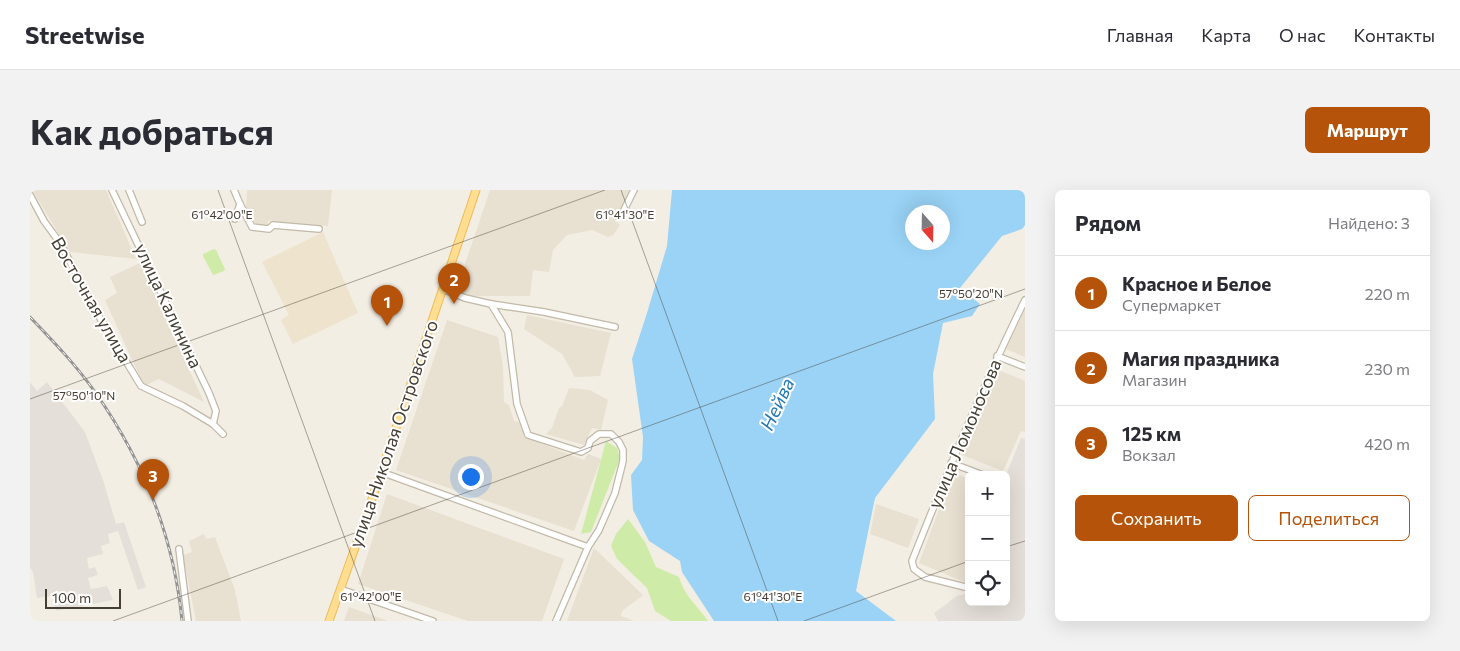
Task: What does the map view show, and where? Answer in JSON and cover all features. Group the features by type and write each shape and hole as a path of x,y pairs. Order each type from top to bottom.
{"main road":[{"name":"улица Николая Островского","path":"329,621 476,190"}],"street":[{"name":"улица Калинина","path":"112,190 209,393 216,411 213,424"},
{"name":"улица Калинина","path":"129,190 142,222"},
{"path":"234,190 252,227 269,229 274,225 319,229"},
{"path":"622,214 634,190"},
{"name":"Восточная улица","path":"30,195 44,221 60,243 101,320 141,386 183,406 213,424 223,434"},
{"path":"235,219 240,204"},
{"path":"443,289 465,298 491,304 544,312 615,327"},
{"name":"улица Ломоносова","path":"965,587 925,576 914,569 912,561 951,463 997,356 1025,300"},
{"path":"491,304 508,332 517,404 528,435 582,452 588,448 590,441 599,434 611,434 619,442 623,450 624,461 615,493 599,530 588,547 556,621"},
{"path":"997,356 1025,367"},
{"path":"951,463 972,471"},
{"path":"381,472 588,547"},
{"path":"179,549 188,621"},
{"path":"340,589 433,621"}],"shaded area":[{"path":"32,190 106,190 136,259 70,252"},
{"path":"247,190 332,190 328,226 268,221 267,227 256,225 246,208"},
{"path":"490,190 629,190 615,221 620,225 613,235 608,237 592,230 567,235 553,250 549,272 533,270 530,296 464,296 459,290 459,282"},
{"path":"323,232 358,313 293,344 281,320 289,315 262,262"},
{"path":"140,263 204,402 159,379 144,386 105,300 117,293 110,277"},
{"path":"1025,310 1025,357 1006,349"},
{"path":"527,315 611,333 600,376 575,377 562,354 524,329"},
{"path":"447,320 498,337 503,366 504,402 509,405 514,421 519,422 525,434 524,437 584,460 588,454 601,459 574,531 396,470"},
{"path":"996,369 1025,381 1025,432 1021,431 1003,471 962,455"},
{"path":"30,382 37,391 47,382 85,432 104,483 116,524 124,522 146,587 138,590 118,531 108,534 110,543 101,546 103,554 87,558 89,569 95,567 98,575 88,578 91,589 107,586 113,600 56,611 52,596 37,598 33,572 30,568"},
{"path":"569,388 590,390 608,400 601,430 592,428 584,445 546,434 552,428"},
{"path":"1021,438 1025,439 1025,621 938,621 934,613 957,596 965,594 965,606 1010,606 1010,471 1008,471"},
{"path":"953,472 965,477 965,582 919,563"},
{"path":"387,494 564,559 542,621 468,621 358,584"},
{"path":"876,504 919,519 908,548 870,534"},
{"path":"204,534 206,539 215,537 235,590 241,621 196,621 183,555 192,552 189,541"},
{"path":"594,548 643,595 622,611 621,616 634,621 567,621"},
{"path":"349,607 388,621 344,621"}],"green space":[{"path":"214,249 225,269 213,275 203,254"},
{"path":"606,441 617,448 620,458 591,532 581,534"},
{"path":"628,519 645,542 656,567 679,577 688,595 708,621 671,621 655,611 647,588 617,559 611,546 616,534"}],"water":[{"name":"Нейва","path":"672,190 1025,190 1025,225 1022,229 1002,236 960,288 980,304 972,316 943,323 933,374 935,419 875,498 856,591 896,621 714,621 682,572 680,561 649,541 633,510 631,475 642,460 643,437 632,359 667,246"}],"railway":[{"path":"30,317 88,382 112,418 142,472 164,530 178,590 182,621"}],"place":[{"name":"Магия праздника","path":"454,304"},
{"name":"Красное и Белое","path":"387,326"},
{"name":"125 км","path":"153,500"}]}
